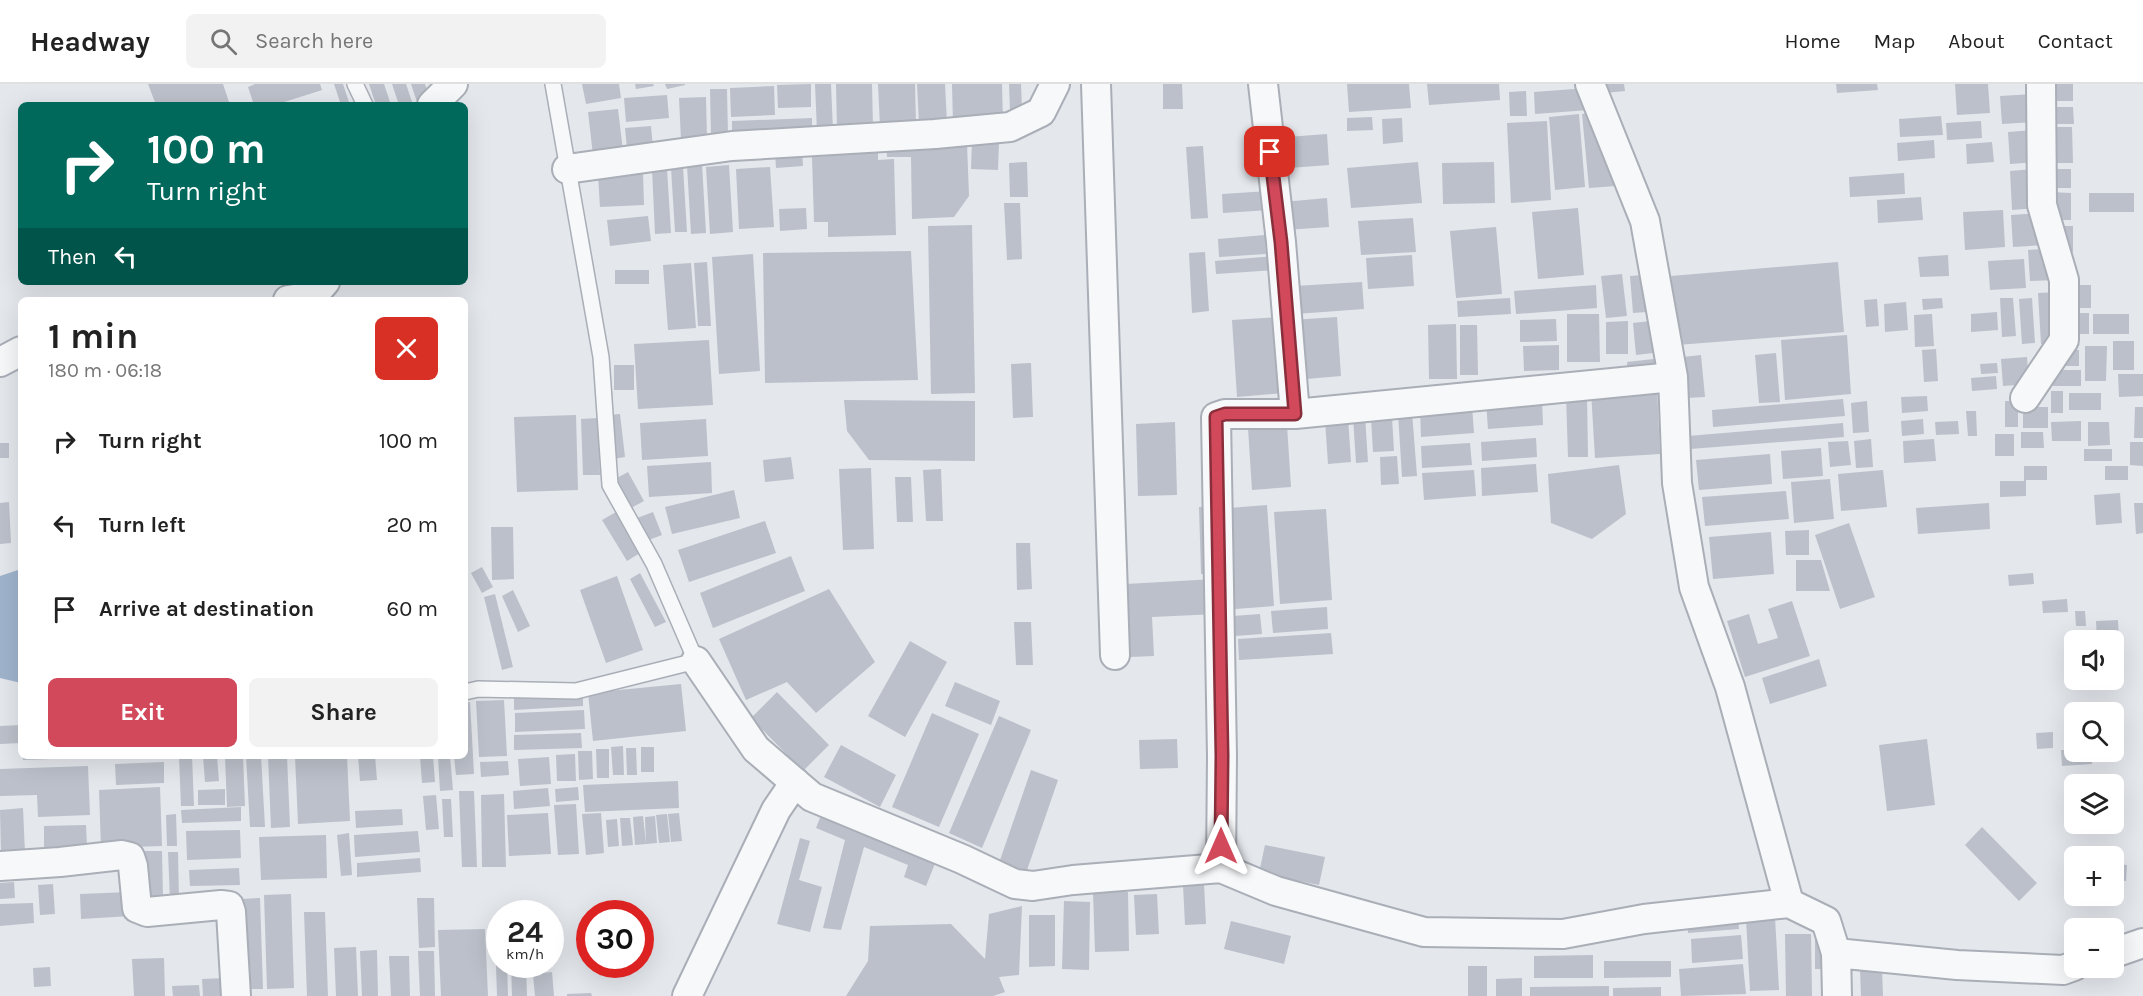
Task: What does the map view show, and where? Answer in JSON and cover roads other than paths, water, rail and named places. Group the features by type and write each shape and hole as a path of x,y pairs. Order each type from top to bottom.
{"street":[{"path":"435,102 453,84"},
{"path":"567,169 732,146 1010,128 1041,112 1055,84"},
{"path":"1096,84 1115,655"},
{"path":"1263,84 1281,242 1295,414"},
{"path":"1590,84 1645,221 1673,377 1677,483 1694,587 1730,687 1789,903"},
{"path":"2025,398 2064,340 2064,280 2042,205 2041,84"},
{"path":"307,297 313,296 322,285"},
{"path":"0,362 18,353"},
{"path":"1221,868 1222,756 1216,417 1225,414 1295,414 1673,377"},
{"path":"696,661 756,749 812,797 962,859 1015,884 1033,886 1073,880 1221,868 1276,891 1424,932 1563,934 1644,919 1789,903 1826,921 1836,953 1837,996"},
{"path":"687,996 776,810 795,782"},
{"path":"0,866 122,855 130,857 133,866 137,908 147,912 229,906 236,996"},
{"path":"2124,950 2143,943"},
{"path":"1836,953 1957,965 2064,970"}],"lane":[{"path":"355,84 364,102"},
{"path":"468,691 478,689 576,691 696,661 654,564 610,485 601,357 553,84"}],"water":[{"path":"18,570 18,682 0,678 0,576"}]}
